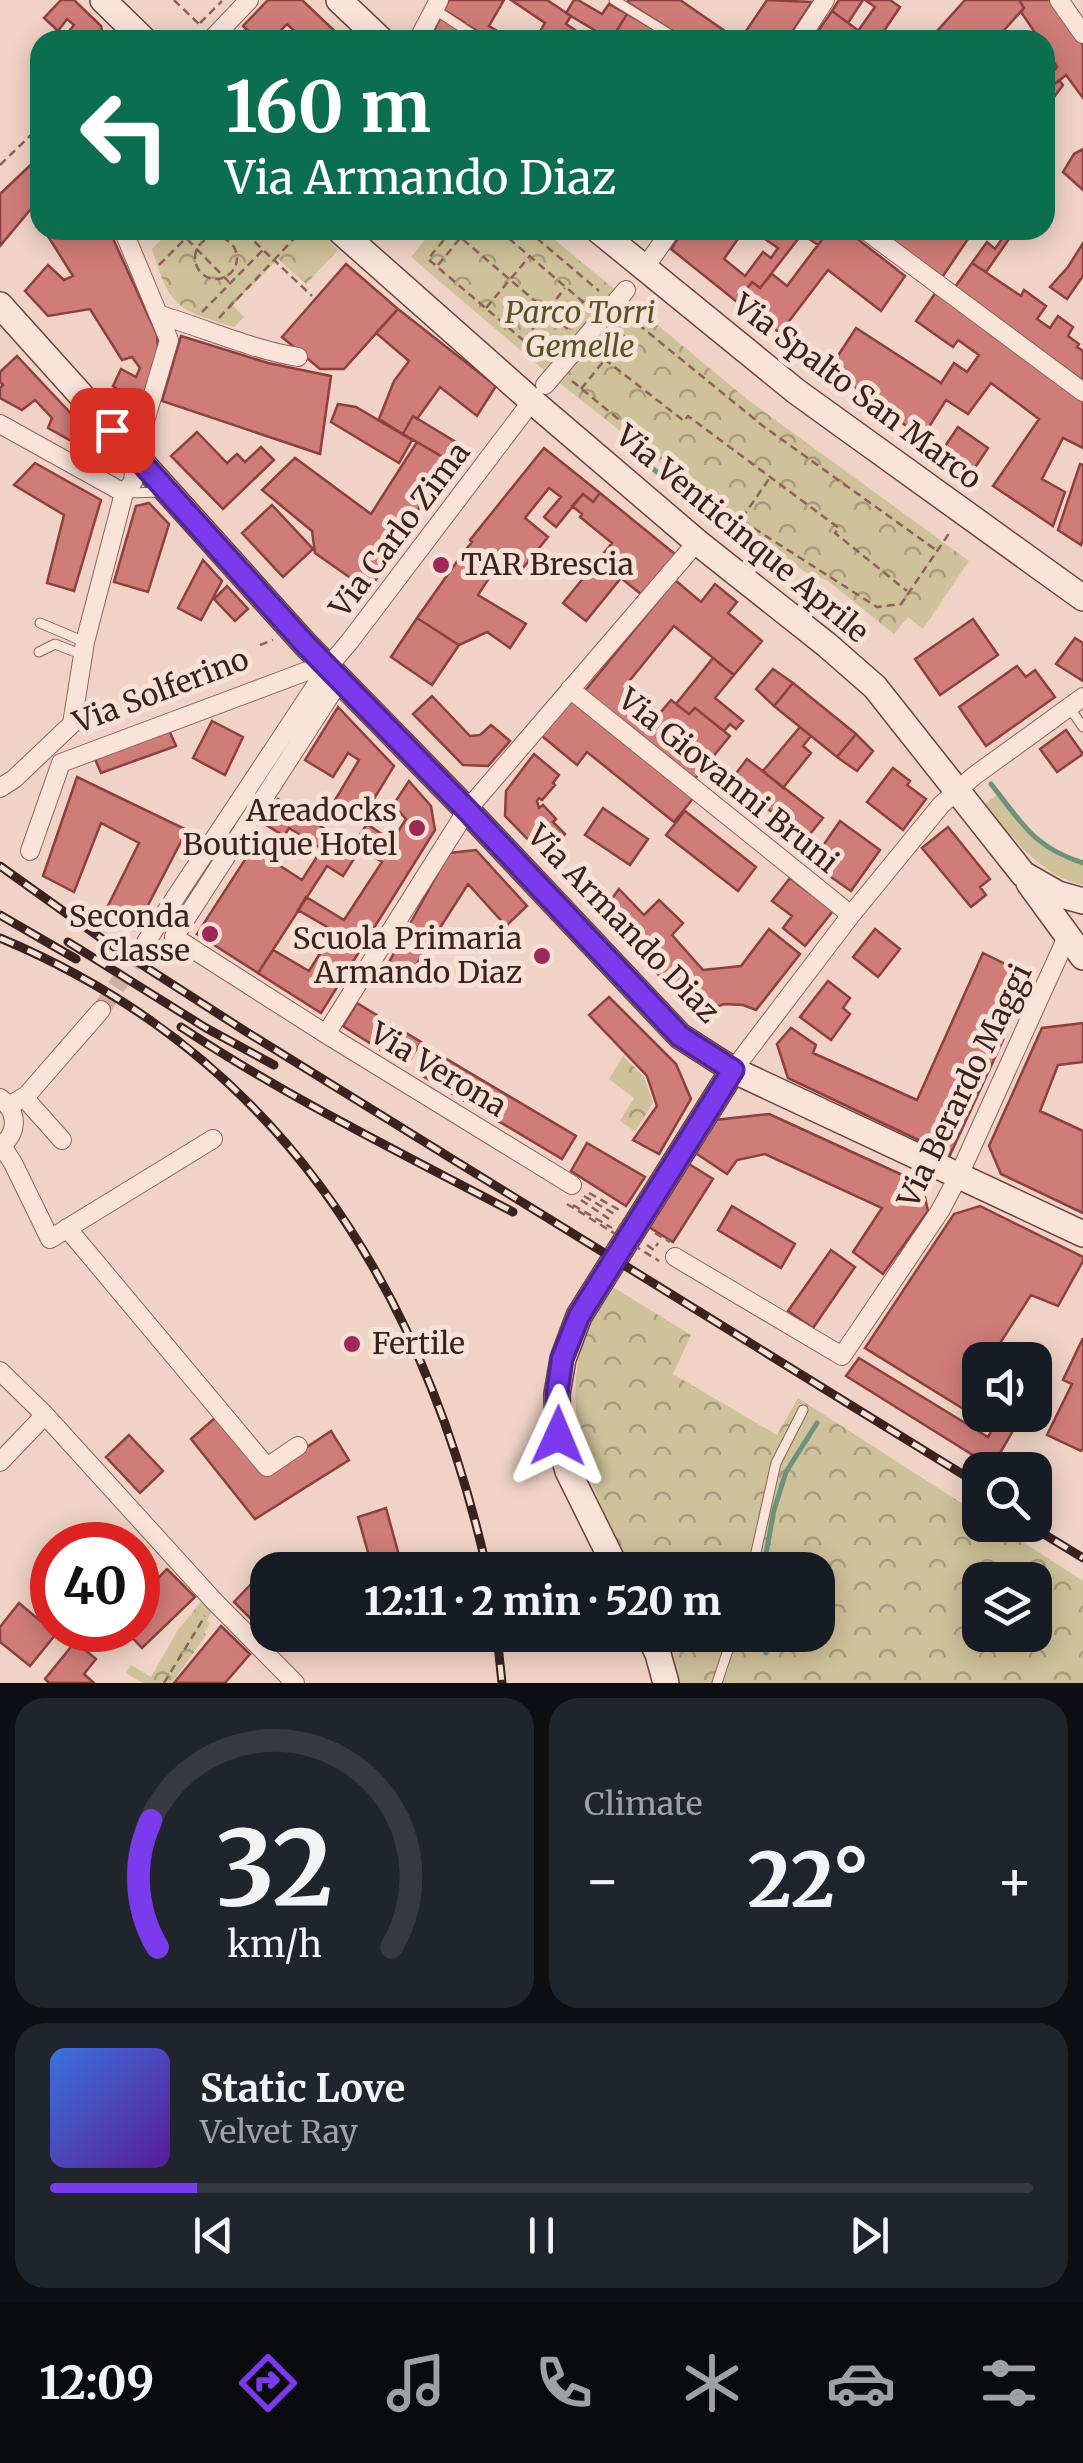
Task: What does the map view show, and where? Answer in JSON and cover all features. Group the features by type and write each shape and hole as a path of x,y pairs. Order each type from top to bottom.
{"street":[{"path":"103,0 131,30"},
{"path":"205,30 250,0"},
{"path":"338,0 370,30"},
{"path":"1059,0 1083,34"},
{"path":"806,30 822,1"},
{"path":"423,30 436,4"},
{"path":"127,240 160,316 263,351 298,357"},
{"name":"Via Venticinque Aprile","path":"353,240 545,385 697,542 875,687 1023,874 1058,894 1083,901"},
{"name":"Via Spalto San Marco","path":"610,240 797,392 1083,598"},
{"path":"644,268 664,240"},
{"path":"879,240 1083,392"},
{"name":"Via Carlo Zima","path":"174,937 334,674 350,641 545,385 614,304"},
{"path":"0,305 334,674"},
{"name":"Via Solferino","path":"0,788 72,724 84,648 124,494 133,482 135,455 169,340 160,316"},
{"path":"0,424 124,494"},
{"path":"94,475 120,470 135,455"},
{"path":"326,1034 467,810 697,542"},
{"name":"Via Solferino","path":"30,851 62,763 307,671 334,674"},
{"name":"Via Carlo Zima","path":"146,942 334,674"},
{"name":"Via Armando Diaz","path":"334,674 680,1036 733,1070 1083,1234"},
{"name":"Via Giovanni Bruni","path":"570,689 851,916"},
{"path":"608,1552 568,1471 558,1436 557,1394 562,1359 579,1316 733,1070 940,805 1076,702"},
{"path":"1023,874 1075,947"},
{"name":"Via Verona","path":"174,937 574,1188"},
{"name":"Via Berardo Maggi","path":"667,1254 842,1356 940,1211 1075,947"},
{"path":"101,1010 26,1094 5,1102 14,1114 13,1132 1,1146 14,1163 50,1239 213,1139"},
{"path":"26,1094 29,1104 62,1140"},
{"path":"67,1228 266,1467 298,1446"},
{"path":"0,1372 295,1683"},
{"path":"0,1462 45,1416"},
{"path":"657,1652 666,1683"}],"lane":[{"path":"614,0 663,30"},
{"path":"436,4 469,30"},
{"path":"124,494 168,492"},
{"path":"40,622 84,648"},
{"path":"39,652 55,644 84,648"},
{"path":"1076,702 1083,727"},
{"path":"756,1552 776,1463 803,1410"},
{"path":"717,1683 728,1652"}],"path":[{"path":"174,0 203,30"},
{"path":"212,0 218,6"},
{"path":"205,30 223,0"},
{"path":"239,26 243,30"},
{"path":"0,165 30,136"},
{"path":"157,266 184,240"},
{"path":"188,240 230,283"},
{"path":"205,240 196,248 194,258 199,271 211,279 231,273 237,260 227,240"},
{"path":"254,240 312,296"},
{"path":"215,323 293,240"},
{"path":"443,240 428,258 524,340 545,385 581,388 741,520 877,607 901,604 950,532"},
{"path":"436,266 458,240"},
{"path":"462,240 604,360 684,421 688,416 839,528 835,533 908,592"},
{"path":"511,240 566,287 614,304"},
{"path":"539,240 763,426 937,551"},
{"path":"191,324 264,250"},
{"path":"486,308 530,256"},
{"path":"524,340 566,287"},
{"path":"581,388 624,336 614,304"},
{"path":"741,520 770,477"},
{"path":"260,644 273,640"},
{"path":"574,1188 630,1231"},
{"path":"667,1254 630,1231 578,1198 574,1205 630,1231 644,1230 667,1254"},
{"path":"567,1204 680,1248 667,1254"},
{"path":"164,1683 214,1601"}],"green space":[{"path":"161,240 328,240 338,250 306,284 278,259 233,305 244,317 234,327 178,304 164,284 152,249"},
{"name":"Parco Torri Gemelle","path":"425,240 555,240 748,400 969,561 923,629 908,617 894,634 828,581 805,572 739,525 552,377 411,257"},
{"path":"997,795 1043,846 1083,866 1083,885 1053,873 1016,841 985,804"},
{"path":"623,1056 644,1077 653,1103 635,1131 620,1121 634,1098 609,1079"},
{"path":"611,1286 691,1335 673,1374 777,1435 798,1398 962,1503 962,1542 1022,1542 1083,1581 1083,1683 676,1683 667,1652 835,1652 835,1552 623,1552 587,1467 576,1412 581,1347"},
{"path":"201,1602 212,1612 207,1620 210,1624 172,1683 143,1683 126,1673 131,1665 151,1677 178,1630"}],"building":[{"path":"61,0 74,0 102,30 70,30 74,25 67,19 57,30 44,18"},
{"path":"268,0 302,0 334,30 293,30 287,24 281,30 247,30 243,26"},
{"path":"449,0 504,0 489,26 496,30 475,30 444,10"},
{"path":"511,0 547,0 571,16 566,24 575,30 541,30 545,23"},
{"path":"578,0 602,14 609,4 627,14 617,30 594,30 566,13"},
{"path":"680,0 724,30 671,30 627,2"},
{"path":"767,0 812,2 794,30 747,30"},
{"path":"839,0 863,0 848,23 832,11"},
{"path":"865,0 890,0 900,7 885,30 859,30 875,7"},
{"path":"965,0 1019,0 1024,8 1004,30 938,30"},
{"path":"1019,0 1051,0 1083,45 1083,98 1066,75 1055,84 1055,30 1033,30 1021,12 1024,8"},
{"path":"444,10 465,23 460,30 434,30"},
{"path":"832,11 858,30 819,30"},
{"path":"627,14 655,30 617,30"},
{"path":"1059,80 1063,85 1055,96 1055,84"},
{"path":"1083,149 1083,190 1063,172 1074,154"},
{"path":"30,166 30,210 0,246 0,194"},
{"path":"50,240 114,240 157,335 159,364 147,409 113,386 121,369 136,377 140,368 132,357 122,360 90,309 48,316 25,291 48,265 64,280 73,276"},
{"path":"677,240 737,240 724,259 745,276 763,252 771,258 778,248 766,240 797,240 760,288 752,282 737,302 671,249"},
{"path":"822,240 859,240 905,276 881,311 828,270 780,333 737,302 752,282 760,288 772,274 787,286"},
{"path":"891,240 967,240 941,279"},
{"path":"1001,240 1008,240 986,272 972,263 987,242 995,249"},
{"path":"1083,243 1083,276 1067,299 1050,287"},
{"path":"972,263 1021,296 1024,290 1046,306 1037,319 1050,328 1058,316 1073,327 1068,336 1083,351 1083,381 955,287"},
{"path":"346,264 398,309 344,369 320,369 282,337"},
{"path":"936,292 1083,400 1083,448 1063,438 1042,479 1065,492 1053,526 993,486 1039,419 991,383 968,414 946,400 922,438 830,368 856,328 941,383 954,363 967,372 979,355 958,340 953,347 916,321"},
{"path":"398,309 496,386 477,416 440,387 417,419 413,416 403,434 379,419 394,381 409,361 376,333"},
{"path":"181,336 268,363 331,376 320,454 162,401"},
{"path":"17,356 90,434 82,447 48,428 52,418 35,400 22,410 0,398 0,372"},
{"path":"338,404 356,407 412,440 399,463 331,422"},
{"path":"413,416 459,444 448,460 403,434"},
{"path":"958,427 988,448 972,472 941,452"},
{"path":"197,432 227,463 237,454 245,462 261,447 274,460 223,509 171,456"},
{"path":"417,442 448,460 369,591 315,553 312,531 262,490 295,458 371,514"},
{"path":"544,448 600,493 593,502 583,494 556,527 544,517 561,497 549,488 525,518 548,537 523,568 500,550 485,567 463,553"},
{"path":"35,463 101,500 74,591 47,583 64,515 14,485"},
{"path":"1080,464 1083,465 1081,545 1058,530"},
{"path":"600,493 676,555 642,595 621,578 586,621 563,603 612,543 572,506 583,494 593,502"},
{"path":"149,503 169,524 148,592 114,582 136,506"},
{"path":"272,505 313,549 283,577 242,533"},
{"path":"463,553 493,572 478,595 526,624 510,648 487,632 459,645 417,618"},
{"path":"203,560 222,581 201,620 178,608"},
{"path":"675,580 701,602 715,584 737,602 728,613 762,641 734,675 674,626 626,685 660,713 671,700 689,714 695,708 730,736 693,781 584,692"},
{"path":"227,586 248,609 235,621 214,599"},
{"path":"417,618 459,645 432,685 391,657"},
{"path":"973,619 998,655 940,695 915,659"},
{"path":"1075,638 1083,643 1083,681 1056,664"},
{"path":"713,658 734,675 715,698 743,721 736,729 730,724 724,731 695,708 689,714 676,704"},
{"path":"1017,666 1026,677 1035,670 1055,697 986,746 959,707"},
{"path":"773,669 793,683 774,706 756,689"},
{"path":"793,683 856,734 837,757 774,706"},
{"path":"432,696 470,736 480,735 491,725 510,741 488,766 463,765 413,714"},
{"path":"572,698 695,796 674,822 587,752 577,765 542,736"},
{"path":"338,707 394,766 363,817 335,800 359,760 348,753 333,777 305,760"},
{"path":"212,721 243,737 225,775 193,758"},
{"path":"800,727 811,736 803,746 811,753 783,788 763,771"},
{"path":"169,730 176,746 101,773 95,759"},
{"path":"1066,730 1083,754 1057,772 1040,749"},
{"path":"856,734 873,751 857,771 837,757"},
{"path":"534,754 559,775 555,785 537,801 539,808 543,805 565,834 544,856 505,816 506,791"},
{"path":"747,759 823,818 806,839 731,780"},
{"path":"893,768 926,799 903,830 867,802"},
{"path":"77,777 187,830 135,930 104,914 139,843 101,823 74,892 43,876"},
{"path":"409,781 431,806 435,830 321,1013 258,973 273,950 309,971 334,931 298,910 306,897 344,920 382,862 354,844 367,824 392,841 406,819 393,805"},
{"path":"278,799 359,851 343,876 327,866 258,973 197,934 257,841 269,849 265,856 302,880 322,849 289,828 284,836 263,823"},
{"path":"603,808 648,839 630,865 585,835"},
{"path":"685,811 756,867 738,891 666,835"},
{"path":"840,821 880,850 851,891 811,863"},
{"path":"948,827 990,879 980,887 986,895 971,907 922,848"},
{"path":"476,850 527,906 506,926 468,884 409,976 388,964 449,853"},
{"path":"790,878 833,911 805,946 783,928 792,916 772,901"},
{"path":"619,889 644,915 659,900 683,923 672,935 703,970 741,966 769,929 800,954 756,1010 724,1004 696,1015 601,913"},
{"path":"875,929 900,949 878,977 853,957"},
{"path":"983,953 1032,977 950,1155 788,1078 777,1044 791,1028 816,1045 813,1053 917,1100"},
{"path":"828,981 850,998 843,1008 850,1014 831,1040 800,1017"},
{"path":"609,997 676,1064 691,1099 659,1154 633,1140 657,1106 647,1076 589,1015"},
{"path":"357,1003 421,1042 406,1066 343,1026"},
{"path":"1083,1023 1083,1062 1058,1065 1040,1111 1083,1131 1083,1213 1001,1174 989,1146 1042,1028"},
{"path":"435,1052 576,1136 562,1159 421,1075"},
{"path":"769,1114 922,1184 928,1211 883,1274 853,1252 882,1208 765,1154 737,1160 727,1174 694,1152 715,1120"},
{"path":"587,1143 645,1177 626,1206 571,1171"},
{"path":"689,1164 713,1179 673,1242 649,1227"},
{"path":"732,1206 795,1244 781,1268 718,1230"},
{"path":"980,1206 1083,1257 1058,1306 1031,1295 1001,1342 962,1342 962,1408 865,1348 954,1214"},
{"path":"831,1250 855,1267 813,1328 788,1311"},
{"path":"1083,1338 1081,1451 1047,1435 1052,1432 1072,1384 1063,1380"},
{"path":"859,1358 962,1421 962,1432 980,1432 988,1437 991,1432 1012,1432 1001,1452 968,1452 846,1376"},
{"path":"216,1417 265,1475 331,1431 349,1460 255,1519 191,1439"},
{"path":"129,1435 163,1471 140,1493 106,1457"},
{"path":"386,1508 398,1552 368,1552 358,1517"},
{"path":"167,1569 195,1597 160,1631 160,1576"},
{"path":"250,1585 250,1618 234,1602"},
{"path":"19,1603 30,1612 30,1652 41,1652 30,1666 0,1642 0,1627"},
{"path":"221,1626 250,1654 225,1683 174,1683"},
{"path":"67,1652 87,1652 96,1659 84,1674 94,1683 49,1683 45,1679"}],"waterway":[{"path":"652,468 782,571"},
{"path":"991,784 1040,841 1083,863"},
{"path":"766,1552 786,1472 817,1423"}],"tunnel":[{"path":"101,1010 146,942"}],"railway":[{"path":"0,866 105,941 245,1031 962,1474"},
{"path":"0,915 76,959"},
{"path":"0,938 98,987 184,1046 259,1114 324,1191 378,1275 423,1367 459,1466 482,1552"},
{"path":"68,942 206,1028 274,1065"},
{"path":"181,1027 303,1101 513,1212"},
{"path":"1052,1539 1083,1558"},
{"path":"499,1652 502,1683"}],"place":[{"name":"TAR Brescia","path":"441,565"},
{"name":"Areadocks Boutique Hotel","path":"417,828"},
{"name":"Seconda Classe","path":"210,934"},
{"name":"Scuola Primaria Armando Diaz","path":"542,956"},
{"name":"Fertile","path":"352,1344"}],"route":[{"path":"112,430 305,644 680,1036 733,1070 579,1316 562,1359 557,1394 558,1436"}]}
